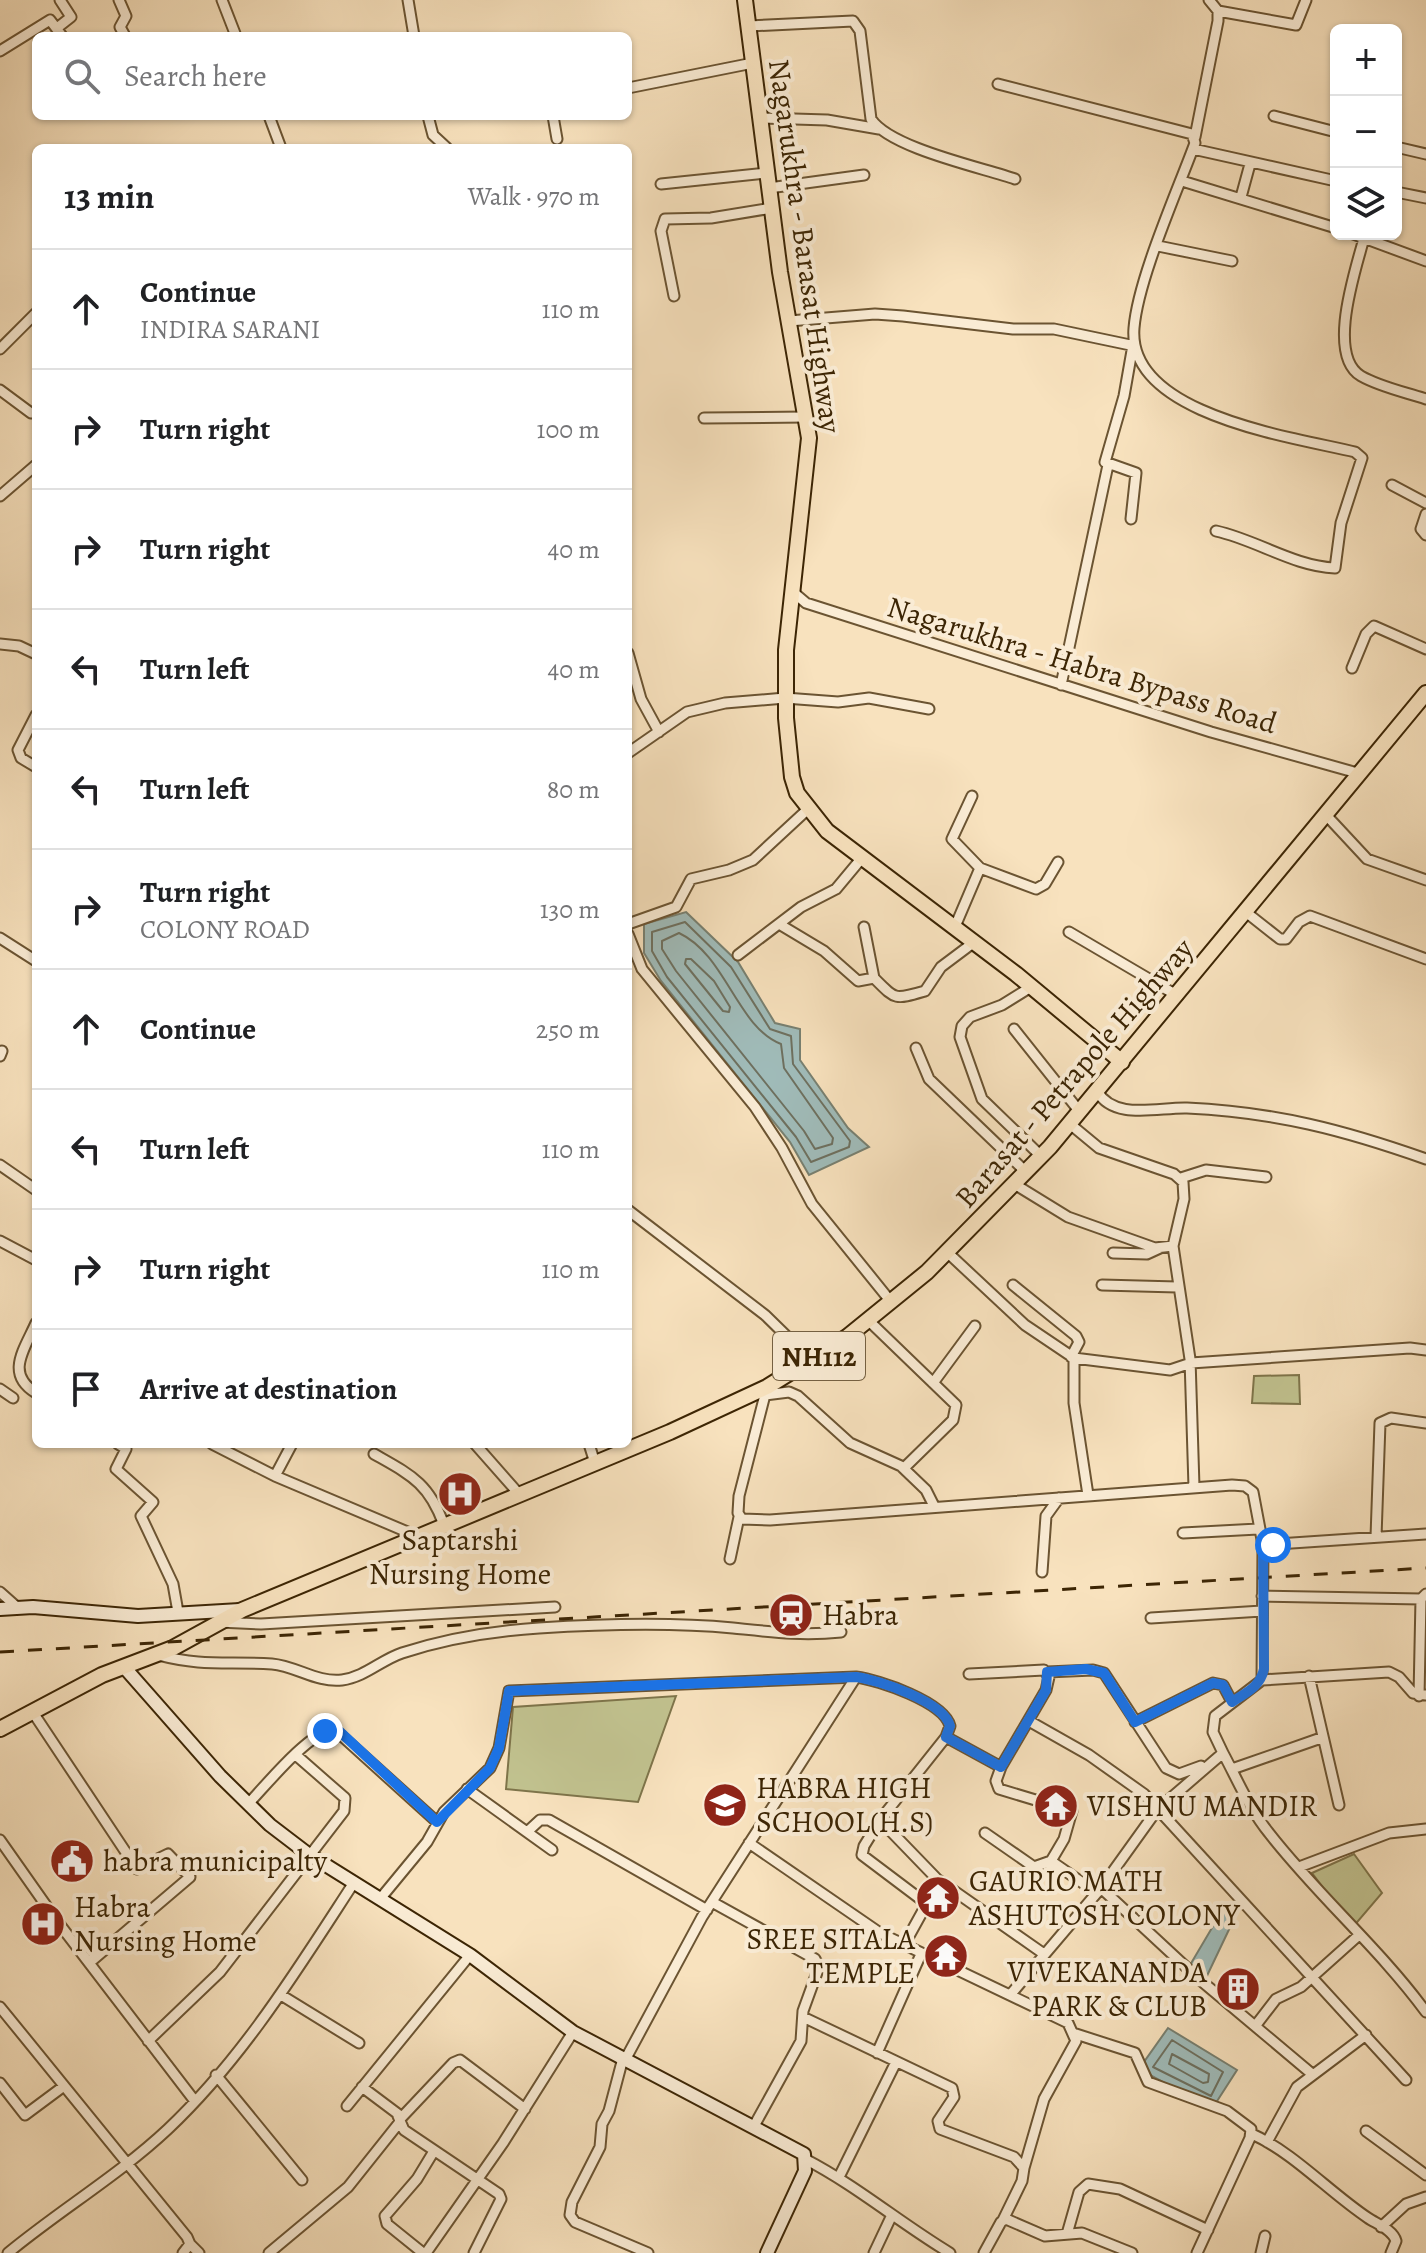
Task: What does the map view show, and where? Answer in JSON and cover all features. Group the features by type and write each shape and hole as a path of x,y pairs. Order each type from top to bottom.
{"main road":[{"name":"Nagarukhra - Barasat Highway","path":"745,0 768,181 809,438 785,698 792,777 807,810 861,859 1031,987 1122,1062"},
{"name":"Barasat - Petrapole Highway","path":"632,1447 766,1391 869,1321 947,1252 1042,1157 1426,693"},
{"name":"Barasat - Petrapole Highway","path":"0,1729 32,1711 158,1655 242,1610 631,1448"},
{"path":"0,1609 138,1616 242,1610"},
{"path":"125,1668 248,1804 308,1854 470,1955 573,2032 799,2150 805,2159 805,2171 767,2253"}],"street":[{"path":"0,51 47,21 60,32 71,17 60,0"},
{"path":"119,0 126,16 120,27 123,32"},
{"path":"222,0 234,32"},
{"path":"408,0 413,32"},
{"path":"1209,0 1218,11 1296,25 1306,0"},
{"path":"1061,685 1108,465 1106,449 1124,396 1142,292 1193,149 1218,11"},
{"path":"749,26 853,21 860,31 871,119 880,129"},
{"path":"632,87 753,63"},
{"path":"998,84 1186,130 1195,137"},
{"path":"1274,116 1330,130"},
{"path":"760,118 827,120 880,129 905,142 1015,179"},
{"path":"270,120 280,144"},
{"path":"429,120 433,135 443,144"},
{"path":"554,120 557,139"},
{"path":"1402,148 1426,154"},
{"path":"1193,149 1330,180"},
{"path":"1241,197 1250,164"},
{"path":"661,184 864,175"},
{"path":"1182,181 1330,226"},
{"path":"1402,193 1426,198"},
{"path":"674,296 662,222 665,219 711,218 772,208"},
{"path":"1364,240 1345,318 1350,363 1358,374 1426,399"},
{"path":"1370,240 1426,260"},
{"path":"1158,246 1232,261"},
{"path":"789,321 875,314 903,316 1013,329 1054,329 1134,346"},
{"path":"1,345 32,317"},
{"path":"1134,346 1139,360 1154,382 1174,395 1224,419 1355,452 1362,458 1341,523 1335,568 1297,560 1256,542 1216,531"},
{"path":"0,390 31,413"},
{"path":"704,418 806,417"},
{"path":"1108,465 1133,471 1138,477 1131,519"},
{"path":"0,496 32,468"},
{"path":"1392,485 1426,503"},
{"path":"1426,514 1421,529 1426,535"},
{"name":"Nagarukhra - Habra Bypass Road","path":"796,600 1061,685 1361,774"},
{"path":"1352,668 1366,634 1374,626 1426,649"},
{"path":"0,644 19,646 32,652"},
{"path":"632,667 641,699 659,732"},
{"path":"632,750 687,712 704,707 785,698 838,702 869,698 929,709"},
{"path":"32,723 18,750 21,758 32,765"},
{"path":"972,796 952,839 980,868 1036,889 1045,884 1058,862"},
{"path":"632,923 676,907 691,879 729,870 753,860 807,810"},
{"path":"1327,816 1367,859 1426,880"},
{"path":"738,955 801,907 836,889 861,859"},
{"path":"954,929 980,868"},
{"path":"1247,913 1280,939 1286,939 1299,922 1310,916 1426,959"},
{"path":"779,924 824,951 858,981 874,978"},
{"path":"864,927 874,978 885,993 895,998 925,991 941,967 973,943"},
{"path":"1069,932 1178,996"},
{"path":"0,938 32,958"},
{"path":"632,944 642,969 748,1098 782,1148 812,1204 892,1303"},
{"path":"1031,987 1002,1005 965,1021 960,1037 982,1099 1042,1157"},
{"path":"1014,1029 1080,1112"},
{"path":"916,1048 929,1079 1021,1179 1068,1217 1160,1248"},
{"path":"1097,1091 1103,1101 1121,1110 1223,1110 1301,1119 1426,1159"},
{"path":"1070,1124 1099,1148 1181,1178 1206,1170 1266,1177"},
{"path":"0,1165 32,1187"},
{"path":"1181,1178 1186,1189 1173,1246 1191,1363 1194,1487"},
{"path":"632,1213 765,1315 812,1361"},
{"path":"0,1241 32,1258"},
{"path":"1113,1253 1147,1254 1173,1246"},
{"path":"947,1252 1025,1325 1072,1357 1170,1370 1191,1363 1376,1350 1426,1350"},
{"path":"1013,1285 1076,1336 1079,1342 1072,1357 1074,1403 1088,1495"},
{"path":"1102,1285 1177,1287"},
{"path":"869,1321 954,1401 956,1414 904,1468"},
{"path":"933,1383 975,1326"},
{"path":"32,1332 17,1366 20,1380 32,1390"},
{"path":"0,1389 13,1398"},
{"path":"730,1559 739,1517 739,1496 766,1391 792,1393 850,1443 884,1456 904,1468 926,1490 934,1506"},
{"path":"1376,1537 1380,1423 1391,1418 1426,1423"},
{"path":"124,1448 116,1469 153,1502 141,1516 173,1584 178,1612"},
{"path":"220,1448 275,1476 417,1536"},
{"path":"275,1476 290,1448"},
{"path":"479,1448 519,1494"},
{"path":"590,1448 595,1463"},
{"path":"374,1454 422,1484 431,1494 444,1525"},
{"path":"739,1517 770,1520 1194,1487 1232,1485 1250,1489 1263,1545 1262,1680"},
{"path":"1042,1572 1046,1516 1059,1498"},
{"path":"1183,1533 1258,1529"},
{"path":"1263,1545 1426,1534"},
{"path":"0,1592 18,1608"},
{"path":"1262,1596 1423,1596 1422,1696"},
{"path":"219,1622 261,1624 555,1607"},
{"path":"1151,1618 1262,1611"},
{"path":"158,1655 198,1664 272,1664 297,1669 321,1679 341,1680 366,1673 404,1652 515,1629 717,1628 789,1636 841,1632"},
{"path":"969,1674 1086,1669 1104,1673 1160,1761 1179,1774 1219,1756"},
{"path":"985,1833 1034,1867 1051,1861 1066,1833 1072,1811 999,1789 996,1781 1048,1685 1047,1672"},
{"path":"1422,1696 1389,1672 1262,1680 1215,1716 1213,1732 1219,1756 1232,1769 1267,1832 1358,1936 1395,1971 1426,2012"},
{"path":"1309,1676 1339,1805"},
{"path":"648,2253 575,2222 570,2215 572,2202 600,2147 602,2124 609,2111 624,2059 709,1906 856,1677"},
{"path":"380,1899 427,1842 437,1822 490,1768 496,1755 509,1691 856,1677 884,1681 944,1713 950,1726 946,1737 880,1820 862,1855 927,1904"},
{"path":"1135,1722 1213,1683 1223,1685 1232,1702"},
{"path":"32,1711 137,1869 168,1854 190,1877 89,1963"},
{"path":"1029,1721 1126,1780 1406,2080"},
{"path":"248,1804 325,1731 338,1730 437,1822"},
{"path":"946,1737 1001,1767"},
{"path":"1232,1769 1321,1738"},
{"path":"148,2041 220,1972 344,1811 347,1802 297,1756"},
{"path":"1011,1994 1101,1888 1157,1810 1219,1756"},
{"path":"467,1789 552,1850"},
{"path":"527,1832 540,1820 549,1820 817,1962 818,1972 803,2017 801,2041 754,2126"},
{"path":"880,1820 937,1879 1044,1954"},
{"path":"1299,1867 1389,1833 1426,1829"},
{"path":"0,1840 194,2100"},
{"path":"749,1843 849,1914 904,1945 1055,2014 1068,2023 1076,2034 1135,2053 1148,2082 1227,2111 1249,2126 1252,2134 1396,2236 1391,2253"},
{"path":"1051,1861 1087,1886 1101,1888 1199,1979 1312,2074"},
{"path":"904,1945 937,1879"},
{"path":"8,2253 126,2166 194,2100 281,1995 353,1884"},
{"path":"1256,2025 1276,1999 1292,1993 1358,1936"},
{"path":"877,2053 893,2024 921,1954"},
{"path":"347,2106 470,1955"},
{"path":"281,1995 359,2043"},
{"path":"0,2007 126,2166 186,2248 199,2253"},
{"path":"803,2017 952,2088 954,2097 938,2121 940,2129 1014,2157 1024,2168"},
{"path":"434,2151 417,2179 385,2216 387,2224 425,2253 525,2109 573,2032"},
{"path":"984,2253 1022,2181 1044,2099 1074,2049 1076,2034"},
{"path":"1267,2142 1292,2094 1312,2074 1366,2035"},
{"path":"269,2253 355,2180 398,2119 457,2060 525,2109"},
{"path":"839,2177 896,2062"},
{"path":"216,2075 302,2180"},
{"path":"0,2083 25,2115 64,2086"},
{"path":"362,2087 434,2151 496,2190 501,2199 474,2253"},
{"path":"1366,2131 1426,2175"},
{"path":"1197,2253 1252,2134"},
{"path":"805,2159 839,2177 891,2217 950,2253"},
{"path":"1067,2234 1079,2192 1088,2184 1120,2189 1208,2230"},
{"path":"1381,2227 1406,2204 1426,2197"},
{"path":"874,2253 891,2217"},
{"path":"1003,2220 1045,2236 1082,2233 1125,2252"},
{"path":"1261,2253 1265,2236"}],"green space":[{"path":"1299,1375 1300,1404 1252,1403 1254,1376"},
{"path":"676,1696 638,1802 506,1789 513,1707"},
{"path":"1354,1854 1382,1893 1353,1927 1312,1873"}],"water":[{"path":"686,912 738,962 775,1023 800,1029 800,1060 848,1128 869,1147 809,1175 790,1142 661,981 644,953 644,924"},
{"path":"1222,1911 1234,1919 1205,1980 1190,1965"},
{"path":"1168,2028 1237,2070 1212,2109 1139,2069"}],"railway":[{"path":"0,1652 1426,1568"}],"place":[{"name":"Saptarshi Nursing Home","path":"460,1494"},
{"name":"Habra","path":"791,1615"},
{"name":"HABRA HIGH SCHOOL(H.S)","path":"725,1805"},
{"name":"VISHNU MANDIR","path":"1056,1806"},
{"name":"habra municipalty","path":"72,1861"},
{"name":"GAURIO MATH ASHUTOSH COLONY","path":"938,1898"},
{"name":"Habra Nursing Home","path":"43,1924"},
{"name":"SREE SITALA TEMPLE","path":"946,1956"},
{"name":"VIVEKANANDA PARK & CLUB","path":"1238,1989"}],"route":[{"path":"325,1731 338,1730 437,1822 490,1768 499,1748 509,1691 856,1677 884,1681 944,1713 950,1726 946,1737 1001,1767 1046,1690 1047,1672 1086,1669 1104,1673 1135,1722 1213,1683 1223,1685 1232,1702 1254,1687 1262,1680 1264,1669 1263,1545 1273,1545"}]}
